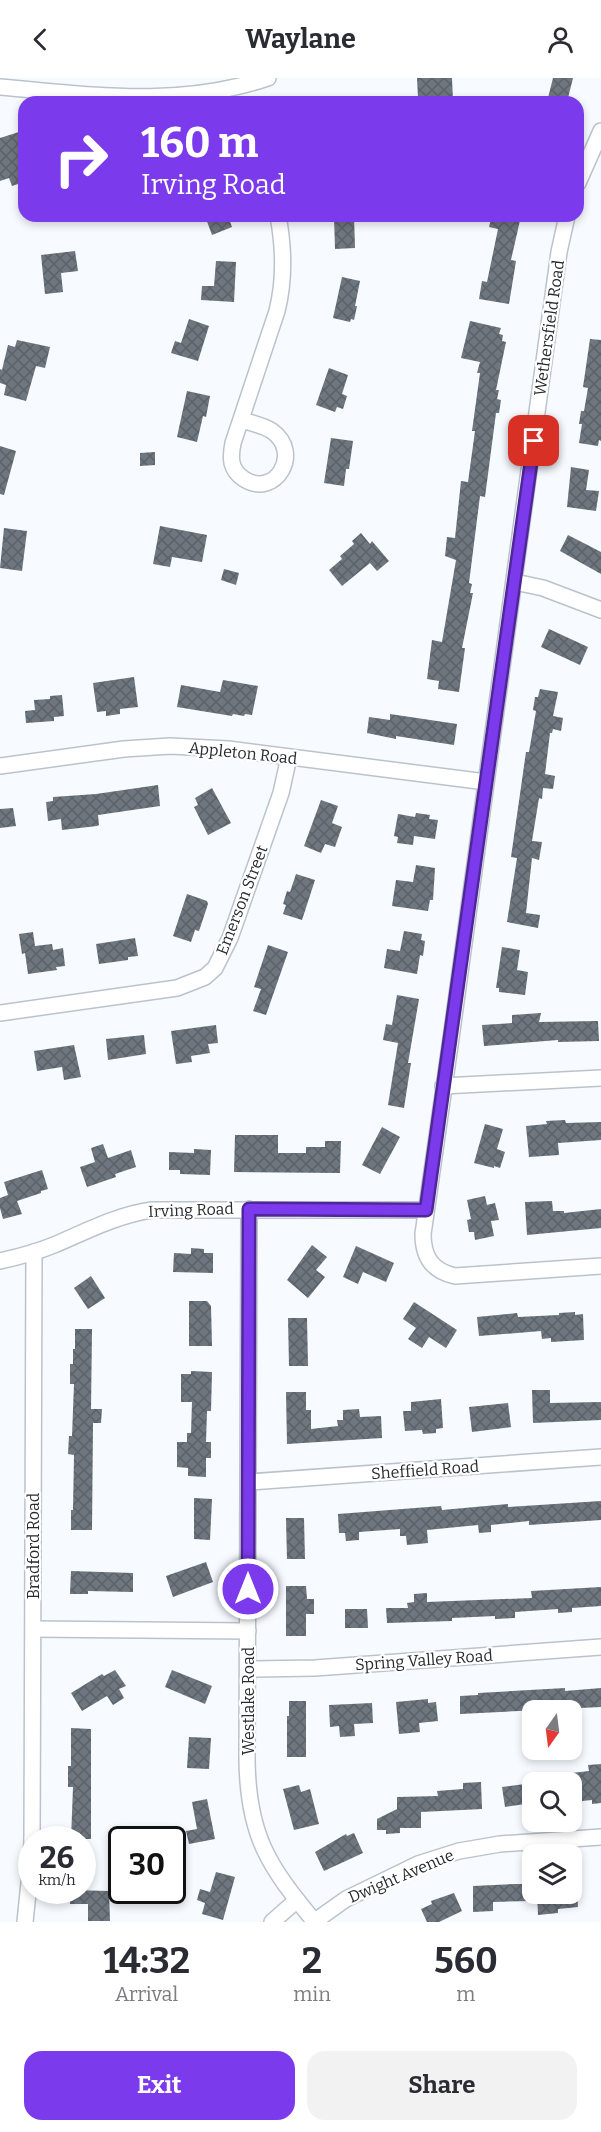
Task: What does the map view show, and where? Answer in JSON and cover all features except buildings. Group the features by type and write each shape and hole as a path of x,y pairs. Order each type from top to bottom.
{"street":[{"path":"189,96 232,96 268,78"},
{"path":"0,87 101,96"},
{"path":"584,169 601,131"},
{"path":"241,420 282,292 283,253 279,222"},
{"name":"Wethersfield Road","path":"566,222 559,252 423,1234 425,1255 436,1269 445,1274 466,1277 601,1266"},
{"path":"515,582 543,588 601,610"},
{"name":"Appleton Road","path":"0,766 124,748 170,746 228,749 486,782"},
{"name":"Emerson Street","path":"0,1013 177,988 205,977 215,968 230,938 281,793 289,757"},
{"path":"443,1086 601,1078"},
{"name":"Irving Road","path":"0,1261 34,1252 133,1213 171,1209 426,1210"},
{"name":"Westlake Road","path":"249,1209 248,1781 252,1818 263,1848 297,1900 315,1922"},
{"name":"Bradford Road","path":"32,1826 34,1252"},
{"name":"Sheffield Road","path":"249,1482 601,1457"},
{"path":"33,1629 248,1631"},
{"name":"Spring Valley Road","path":"248,1669 315,1668 601,1647"},
{"name":"Dwight Avenue","path":"315,1922 346,1899 418,1864 459,1851 500,1844 601,1837"},
{"path":"272,1922 297,1900"},
{"name":"Bradford Road","path":"25,1922 27,1904"}],"route":[{"path":"248,1589 249,1209 426,1210 534,441"}]}
